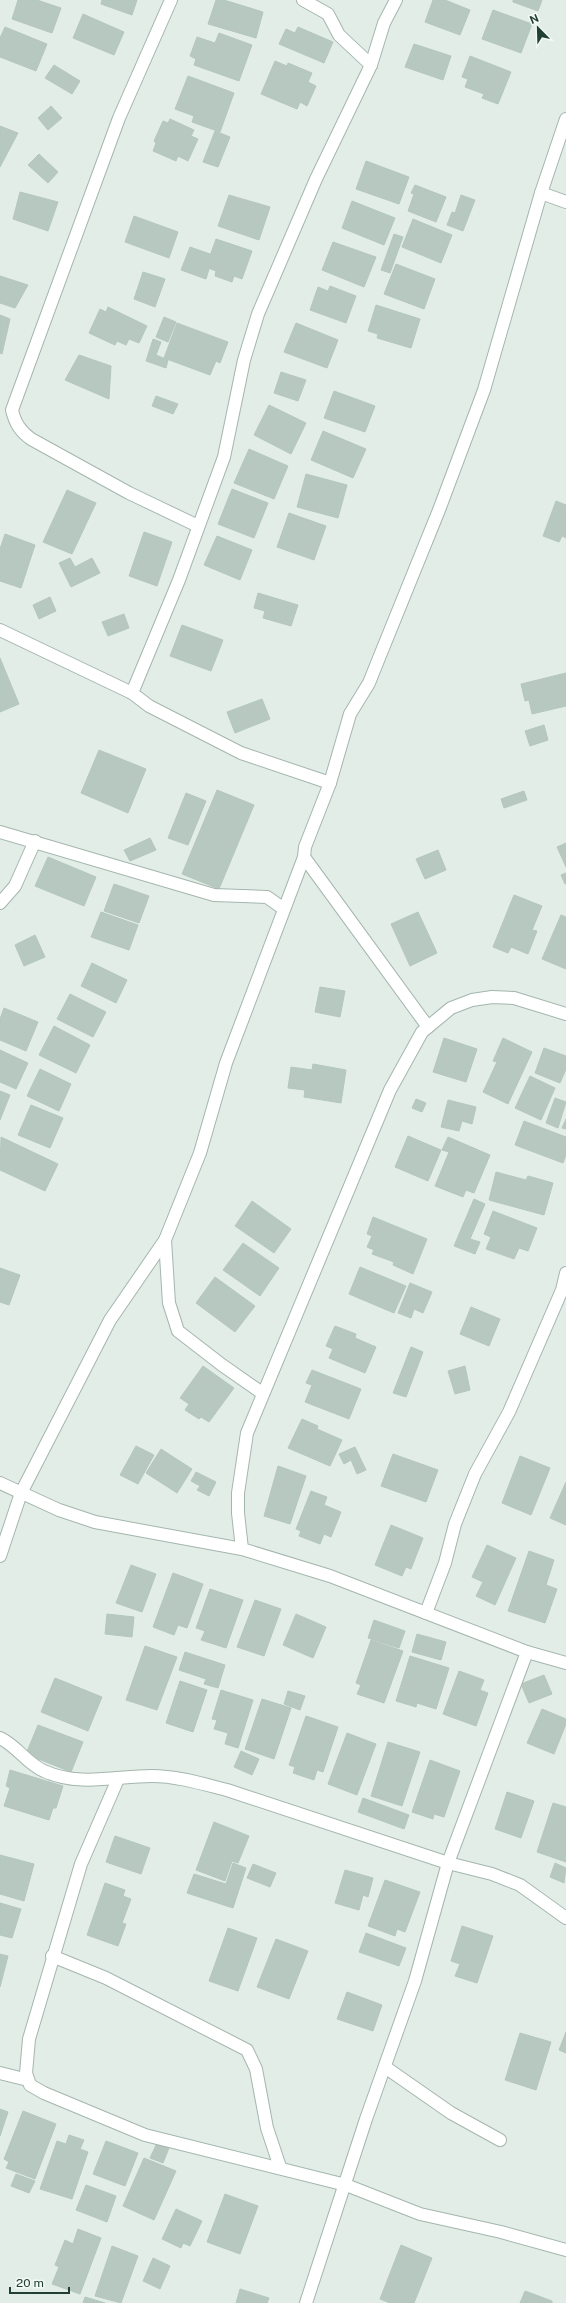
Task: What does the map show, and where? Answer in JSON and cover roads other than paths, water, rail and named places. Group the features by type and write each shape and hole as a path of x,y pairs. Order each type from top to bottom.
{"street":[{"path":"171,0 119,118 12,410 17,425 22,433 31,439 128,493 198,526"},
{"path":"303,0 328,14 340,35 370,65"},
{"path":"132,693 179,580 224,456 244,360 258,314 316,179 370,65 384,23 396,0"},
{"path":"0,1556 21,1493 110,1320 166,1240 200,1154 226,1062 304,857 305,847 330,783 350,714 369,683 439,510 484,390 541,193 566,119"},
{"path":"541,193 566,202"},
{"path":"0,630 132,693 149,706 241,753 330,783"},
{"path":"0,832 35,841 214,895 267,897 284,909"},
{"path":"0,903 15,886 35,841"},
{"path":"304,857 428,1027"},
{"path":"242,1549 238,1513 238,1493 247,1433 262,1393 390,1090 414,1046 428,1027 450,1008 472,1000 492,997 514,998 566,1014"},
{"path":"166,1240 169,1303 178,1331 222,1365 262,1393"},
{"path":"426,1613 445,1563 455,1524 475,1474 509,1412 562,1290 566,1273"},
{"path":"0,1483 59,1510 95,1522 242,1549 330,1576 528,1652 566,1663"},
{"path":"306,2303 415,1981 448,1863 528,1652"},
{"path":"0,1738 44,1771 89,1781 152,1776 190,1781 227,1790 448,1863 492,1874 520,1885 566,1918"},
{"path":"118,1779 81,1864 52,1956 30,2039 26,2073 30,2084 44,2093 145,2135 189,2147 280,2167 346,2185 420,2214 501,2232 566,2250"},
{"path":"52,1956 106,1978 247,2050 256,2069 267,2128 280,2167"},
{"path":"385,2067 451,2113 500,2140"},
{"path":"0,2073 28,2080"}]}
